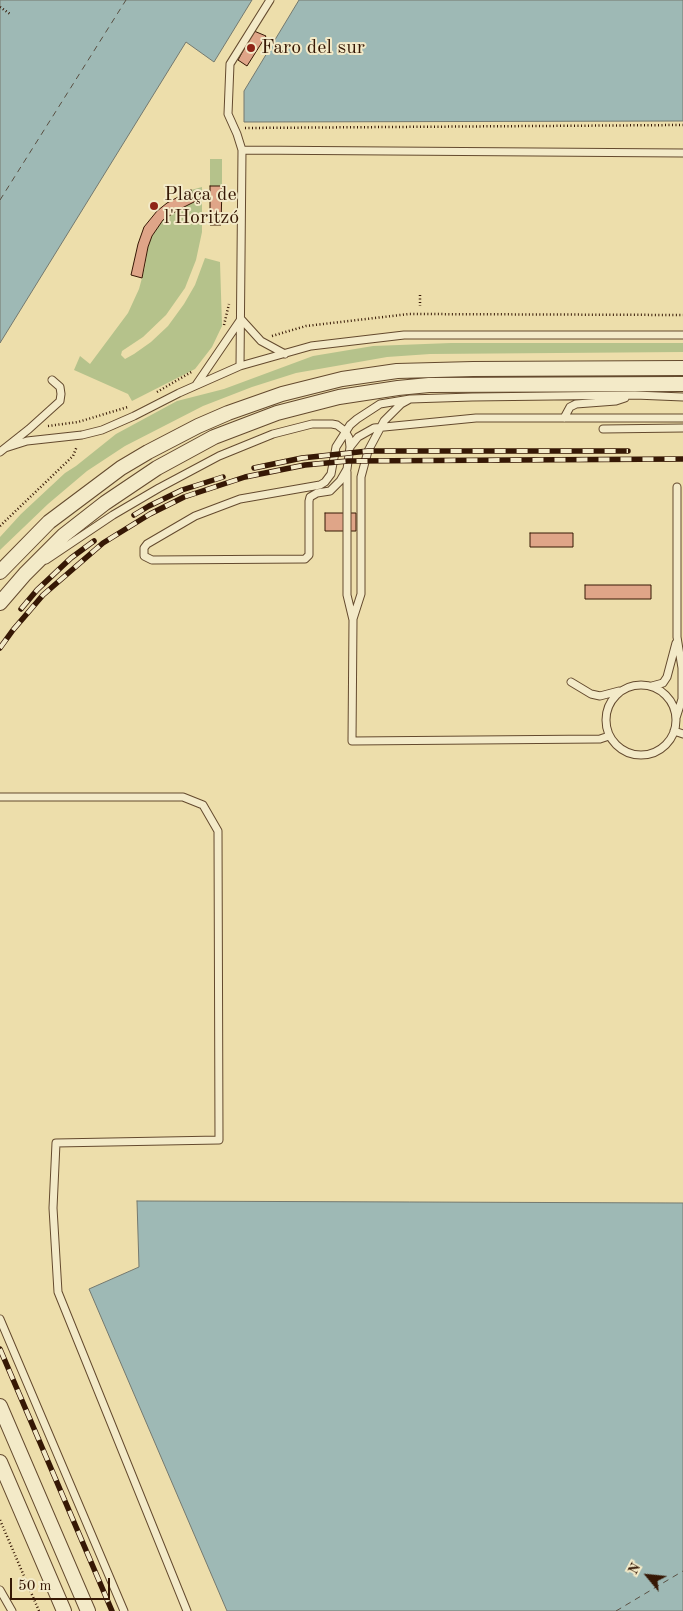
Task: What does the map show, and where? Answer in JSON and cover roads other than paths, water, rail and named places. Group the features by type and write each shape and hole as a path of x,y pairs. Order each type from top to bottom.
{"street":[{"path":"0,572 49,522 121,468 170,440 228,412 282,394 342,379 405,371 683,368"},
{"path":"0,603 25,574 64,535 105,503 157,468 214,437 284,411 338,397 421,386 683,384"},
{"path":"0,1406 88,1611"},
{"path":"0,1462 64,1611"}],"lane":[{"path":"240,366 242,150 228,114 230,64 270,0"},
{"path":"242,150 683,153"},
{"path":"241,319 261,341 284,354"},
{"path":"196,385 241,319"},
{"path":"3,450 27,441 82,435 102,430 240,366 312,346 404,335 683,335"},
{"path":"3,450 60,401 60,387 52,380"},
{"path":"564,418 566,413 576,404 616,401 635,395"},
{"path":"346,469 336,486 310,497 309,555 306,559 152,560 144,556 144,548 147,544 195,516 240,500 320,485 331,474 336,447 345,431 357,418 380,404 410,399 472,396 635,395 683,397"},
{"path":"353,620 361,594 361,477 368,451 381,426 390,414 410,399"},
{"path":"350,447 364,433 381,426 469,419 683,418"},
{"path":"25,574 113,515 219,456 273,434 312,424 332,424 345,431 349,438 350,447 346,469 347,595 353,620 352,740 600,739 609,736"},
{"path":"604,429 683,428"},
{"path":"624,689 616,695 609,705 606,716 609,736 619,747 629,753 640,755 661,749 669,741 674,731 682,699 682,668 677,638 677,487"},
{"path":"347,491 349,494 354,495 358,494 361,490"},
{"path":"650,686 663,683 667,677 677,638"},
{"path":"571,682 591,694 600,696 607,696 640,684 650,686 660,690 668,697 674,707 676,718"},
{"path":"674,731 683,734"},
{"path":"0,797 183,797 203,805 218,831 219,1140 56,1143 53,1208 58,1292 187,1611"},
{"path":"0,1320 124,1611"},
{"path":"0,1590 12,1611"}],"water":[{"path":"0,0 252,0 214,62 186,42 0,343"},
{"path":"299,0 683,0 683,121 244,122 244,91"},
{"path":"137,1201 683,1203 683,1611 227,1611 89,1289 139,1267"}],"railway":[{"path":"254,468 302,458 368,451 628,451"},
{"path":"0,648 43,595 103,543 150,514 184,497 245,477 305,465 348,461 683,459"},
{"path":"134,515 182,490 223,477"},
{"path":"21,609 37,590 71,558 94,541"},
{"path":"0,1349 112,1611"}],"place":[{"name":"Faro del sur","path":"251,48"},
{"name":"Plaça de l'Horitzó","path":"154,206"}]}
